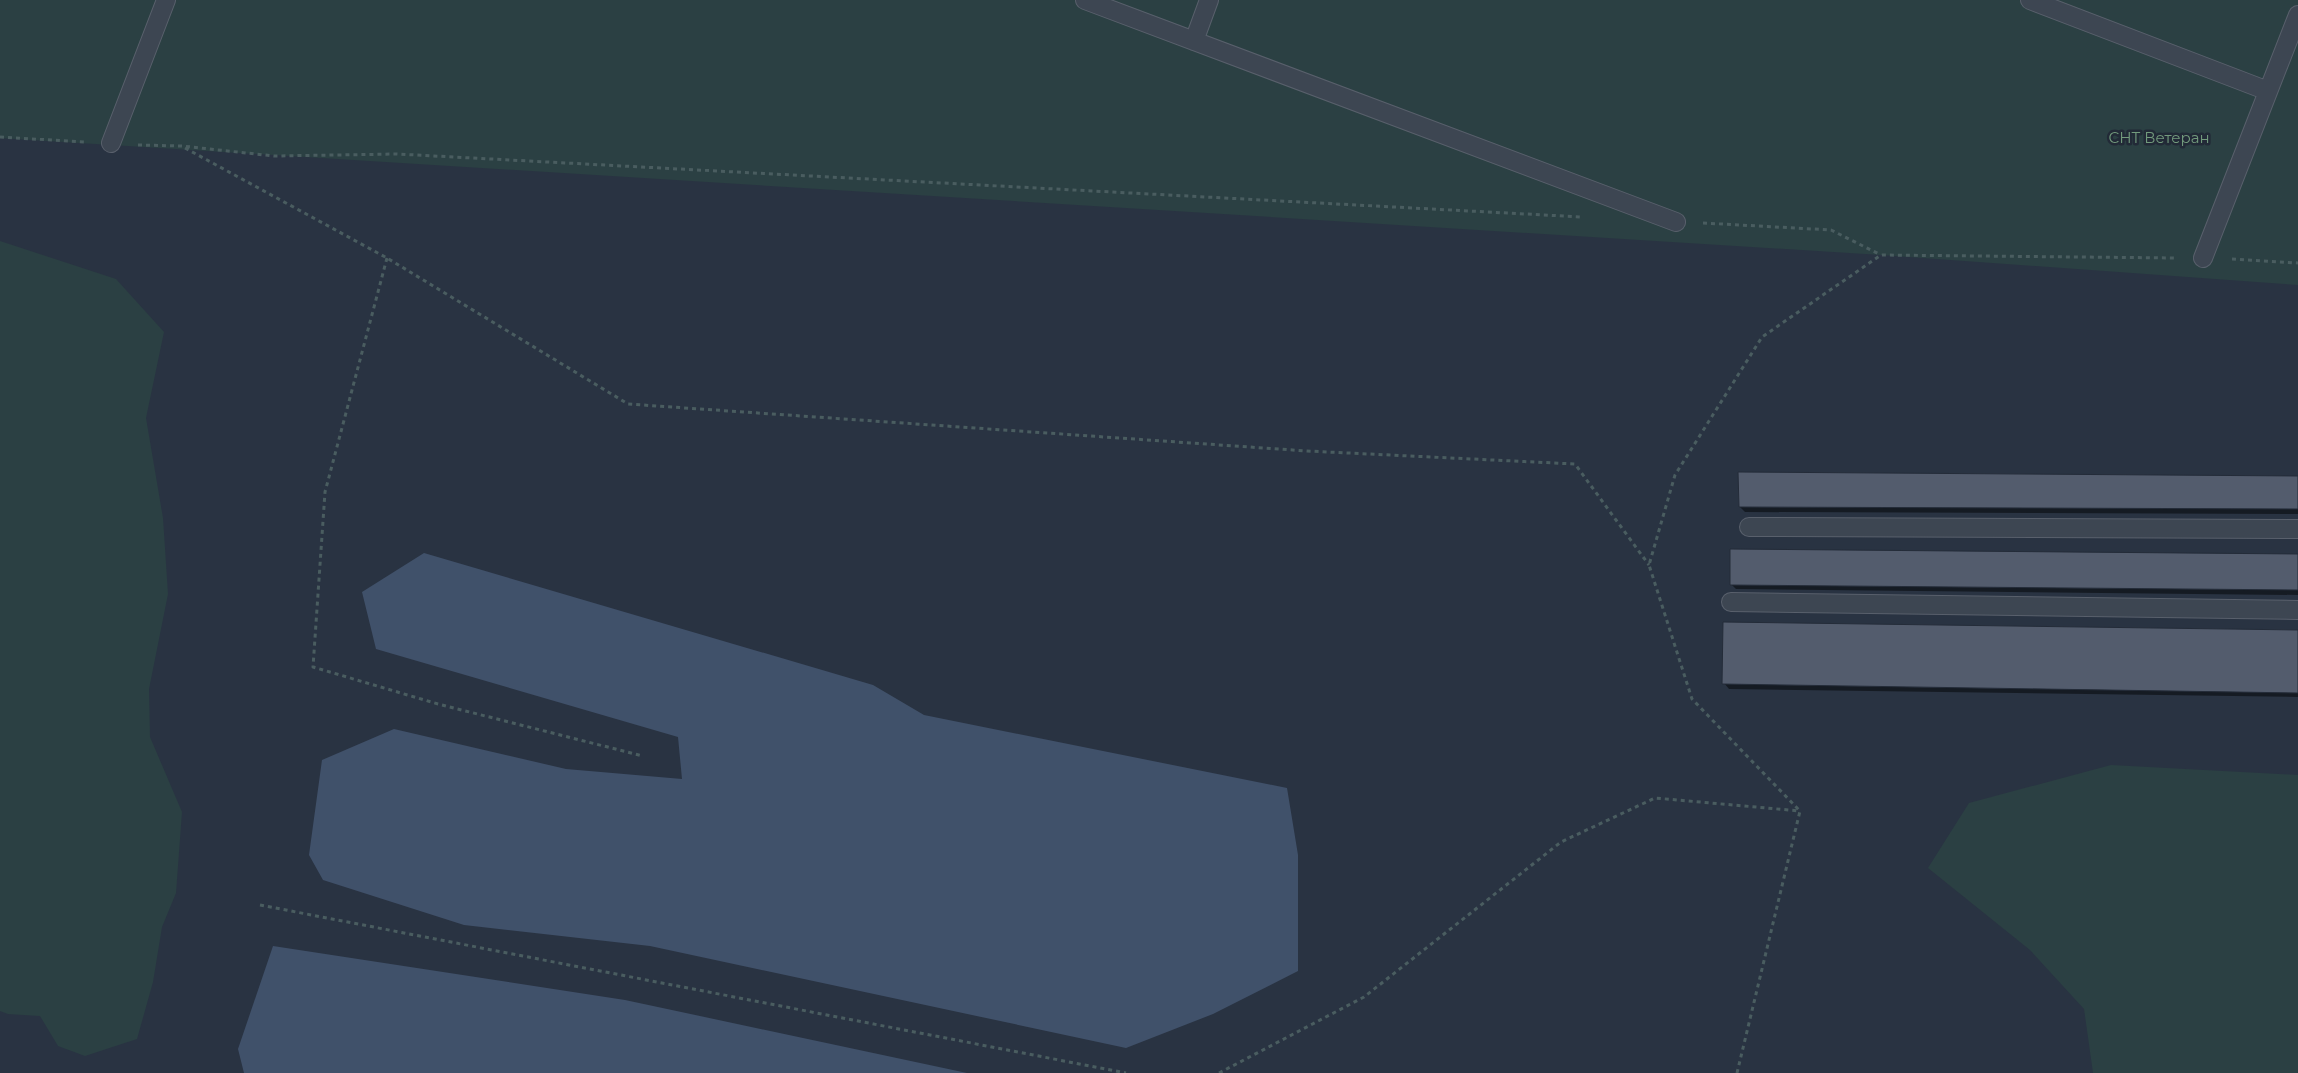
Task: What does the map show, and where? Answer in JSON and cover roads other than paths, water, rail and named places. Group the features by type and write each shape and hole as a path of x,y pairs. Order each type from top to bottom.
{"lane":[{"path":"111,144 166,0"},
{"path":"1085,0 1676,222"},
{"path":"1194,41 1209,0"},
{"path":"2030,0 2268,91"},
{"path":"2203,258 2298,15"},
{"path":"1749,527 2298,529"},
{"path":"1731,602 2298,610"}],"water":[{"path":"424,553 873,685 924,715 1287,788 1298,855 1298,971 1213,1014 1126,1048 650,946 464,925 323,880 309,855 322,760 394,729 566,769 682,779 678,737 376,649 362,592"},
{"path":"273,946 625,1000 967,1073 244,1073 238,1049"}],"park label":[{"name":"СНТ Ветеран","path":"2159,137"}]}
